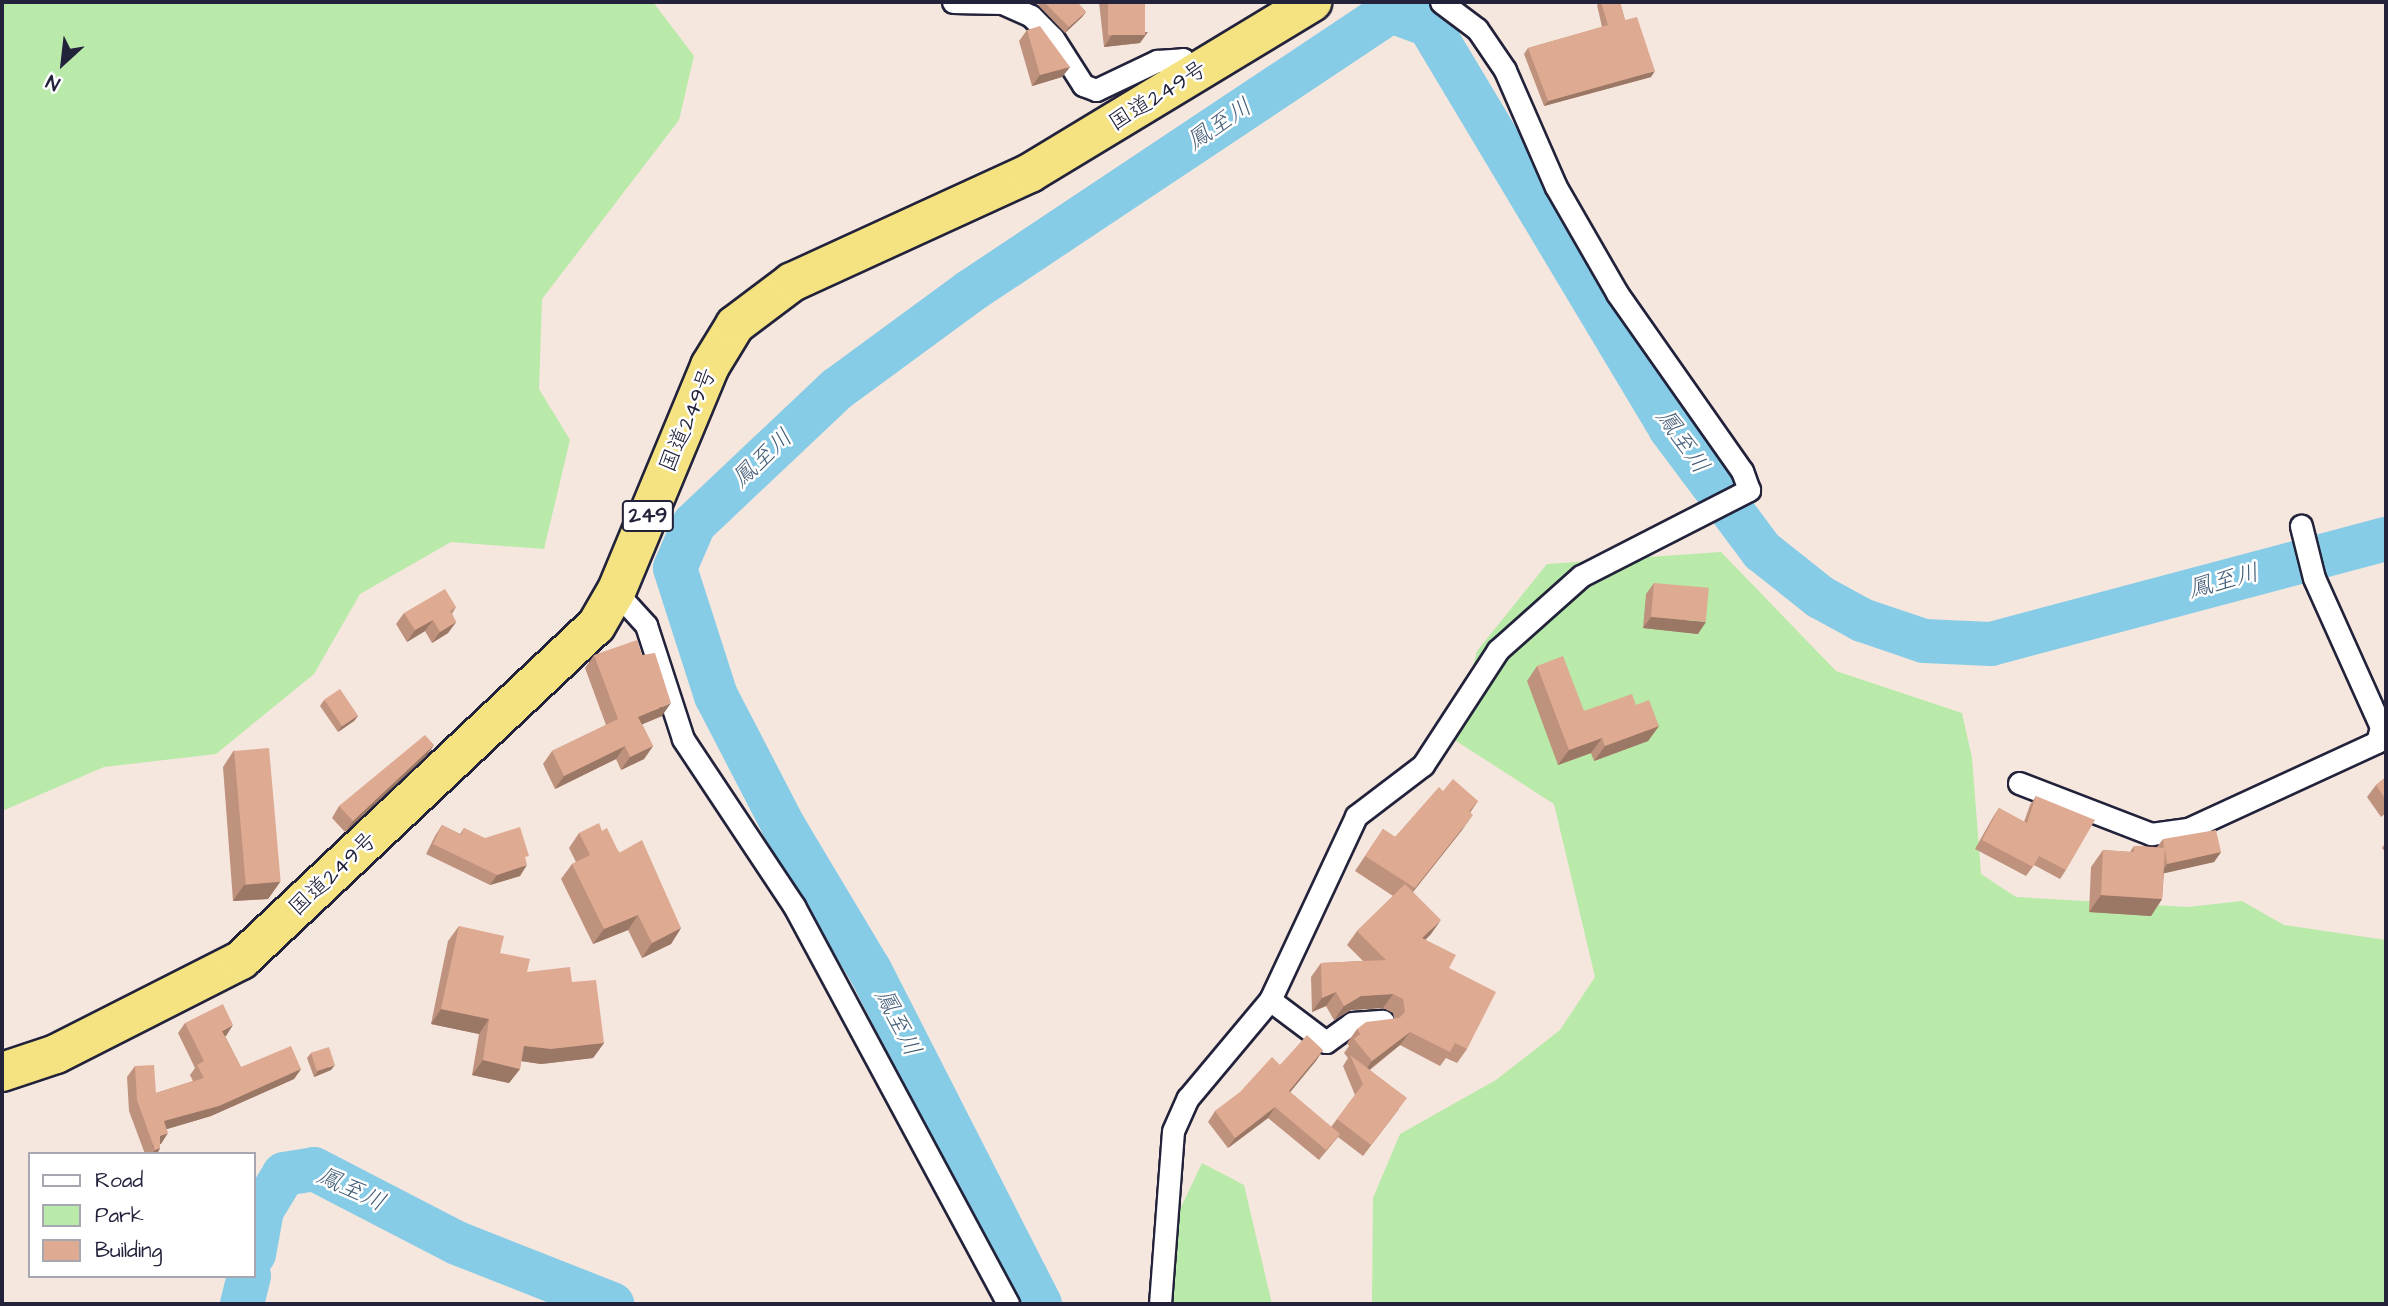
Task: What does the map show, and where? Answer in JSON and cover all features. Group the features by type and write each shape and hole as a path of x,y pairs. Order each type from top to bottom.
{"highway":[{"name":"国道249号","path":"2,1072 56,1054 241,960 596,626 616,592 710,366 735,325 792,282 1030,173 1312,2"}],"street":[{"path":"953,2 1002,3 1031,16 1068,58 1083,85 1096,89 1157,61 1183,59 1192,75"},
{"path":"1160,1304 1174,1131 1188,1098 1270,1000 1356,816 1423,765 1498,650 1581,576 1665,537 1749,490 1742,471 1617,293 1556,187 1505,71 1477,29 1441,2"},
{"path":"2019,783 2151,834 2188,830 2383,736 2314,578 2301,526"},
{"path":"616,592 646,625 683,739 794,906 1008,1304"},
{"path":"1270,1000 1326,1042 1352,1023 1383,1021"}],"green space":[{"path":"2,2 653,2 694,56 679,120 542,299 539,389 570,440 544,549 451,542 360,594 314,674 216,754 104,767 2,811"},
{"path":"1721,552 1836,671 1962,713 1972,758 1981,874 2016,897 2188,907 2242,901 2284,925 2386,940 2386,1304 1372,1304 1373,1198 1400,1134 1496,1080 1560,1030 1595,977 1554,804 1453,739 1477,651 1547,564"},
{"path":"1202,1163 1244,1185 1272,1304 1171,1304 1176,1218"}],"building":[{"path":"1044,2 1077,2 1086,12 1069,27"},
{"path":"1108,2 1145,2 1145,35 1108,35"},
{"path":"1601,2 1620,2 1625,20 1637,17 1655,71 1548,101 1528,48 1608,25"},
{"path":"1040,26 1070,67 1040,75 1027,30"},
{"path":"1654,583 1709,588 1706,622 1651,617"},
{"path":"445,589 456,607 450,611 456,622 440,632 433,620 415,630 404,613"},
{"path":"637,640 642,655 655,653 671,703 638,717 653,746 630,757 625,746 564,776 552,751 618,719 594,655"},
{"path":"1563,656 1584,711 1632,694 1636,705 1649,700 1659,726 1605,746 1602,738 1569,750 1537,666"},
{"path":"340,689 358,716 342,726 324,700"},
{"path":"425,735 434,745 353,821 339,806"},
{"path":"269,748 281,881 246,885 234,751"},
{"path":"2386,777 2386,800 2376,785"},
{"path":"1453,779 1478,801 1469,811 1473,815 1415,888 1365,856 1383,829 1395,837 1439,787 1443,791"},
{"path":"2036,796 2095,820 2066,870 2039,856 2033,867 1982,840 1999,808 2027,823"},
{"path":"599,823 602,831 607,828 619,853 642,840 681,928 652,943 638,915 604,929 572,864 590,855 579,833"},
{"path":"442,825 461,835 464,828 485,838 520,827 529,856 525,857 527,865 497,875 433,844"},
{"path":"2216,830 2221,852 2167,864 2163,839"},
{"path":"2134,846 2165,848 2162,899 2101,895 2103,850 2134,852"},
{"path":"1405,884 1441,920 1422,938 1456,955 1449,968 1496,992 1467,1049 1455,1043 1450,1052 1410,1032 1372,1061 1354,1039 1360,1034 1357,1029 1366,1022 1399,1018 1405,1012 1403,999 1393,994 1361,996 1344,1006 1336,992 1322,998 1321,963 1386,960 1357,931"},
{"path":"459,926 504,936 500,953 530,959 527,972 570,967 572,982 596,980 604,1043 551,1049 524,1046 520,1069 483,1060 489,1019 441,1009"},
{"path":"223,1004 233,1025 222,1031 241,1067 291,1046 301,1069 219,1106 164,1121 168,1133 160,1136 160,1148 155,1150 137,1100 135,1066 154,1065 156,1093 204,1078 197,1065 204,1061 185,1023"},
{"path":"1307,1035 1323,1050 1289,1091 1340,1134 1326,1150 1275,1107 1235,1138 1215,1111 1240,1092 1272,1057 1280,1065"},
{"path":"329,1047 335,1065 317,1071 311,1053"},
{"path":"1350,1055 1407,1098 1371,1145 1337,1119 1363,1084"}],"waterway":[{"name":"鳳至川","path":"1040,1304 869,969 784,827 716,696 675,568 694,524 837,389 969,292 1391,11 1429,25 1670,428 1762,551 1820,597 1862,620 1924,641 1991,644 2386,539"},
{"name":"鳳至川","path":"256,1243 262,1210 284,1174 314,1169 457,1243 612,1304"},
{"name":"鳳至川","path":"242,1304 248,1278"},
{"path":"570,1285 572,1304"}]}
